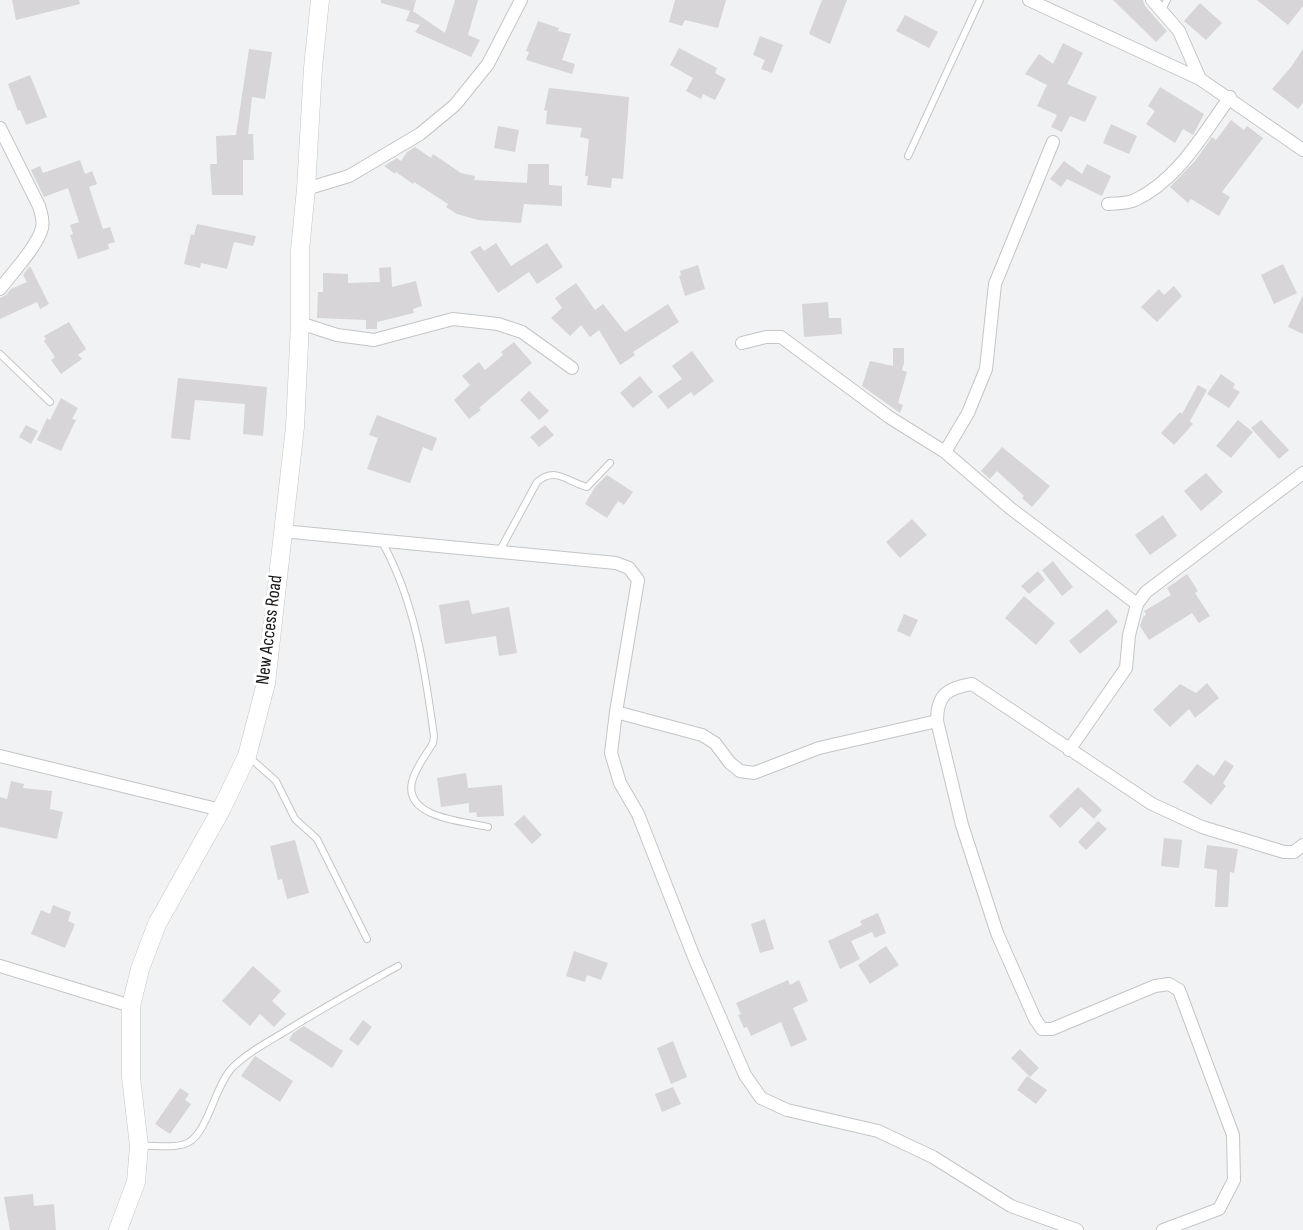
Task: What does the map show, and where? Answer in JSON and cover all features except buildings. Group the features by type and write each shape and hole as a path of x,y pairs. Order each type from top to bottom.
{"main road":[{"name":"New Access Road","path":"118,1230 136,1182 139,1146 131,1077 131,1006 140,969 157,924 221,810 247,756 265,682 295,427 300,250 320,0"}],"street":[{"path":"306,189 349,176 420,134 455,105 488,64 522,0"},
{"path":"1029,0 1200,79 1230,97 1303,150"},
{"path":"1152,0 1165,5 1189,50 1200,79"},
{"path":"1108,204 1132,202 1166,180 1182,163 1230,97"},
{"path":"0,128 43,219 41,231 34,243 0,289"},
{"path":"945,452 968,413 986,369 995,284 1053,142"},
{"path":"300,323 345,337 374,340 453,319 498,324 522,331 572,368"},
{"path":"742,343 766,337 781,337 889,417 945,452 1010,508 1137,604"},
{"path":"1069,750 1126,668 1129,635 1137,604 1146,592 1303,473"},
{"path":"282,531 616,563 629,568 638,580 611,753 620,783 638,814 694,957 745,1075 761,1098 787,1110 878,1131 933,1157 1011,1206 1077,1230"},
{"path":"1163,1230 1219,1209 1234,1180 1233,1135 1179,990 1169,984 1155,986 1052,1029 1042,1029 997,933 962,825 937,721 937,706 944,695 955,687 972,684 1152,804 1202,827 1284,852 1294,852 1303,845"},
{"path":"616,712 702,735 715,743 730,763 740,771 754,773 819,748 937,721"},
{"path":"0,756 221,810"},
{"path":"0,966 131,1006"}],"lane":[{"path":"908,156 980,0"},
{"path":"0,354 50,402"},
{"path":"499,552 537,482 545,476 557,473 587,487 610,463"},
{"path":"381,540 406,593 428,690 434,736 433,743 417,769 411,798 418,807 431,814 488,827"},
{"path":"247,756 276,781 295,819 317,839 367,939"},
{"path":"139,1146 185,1144 192,1141 199,1133 231,1069 293,1027 398,966"}]}
